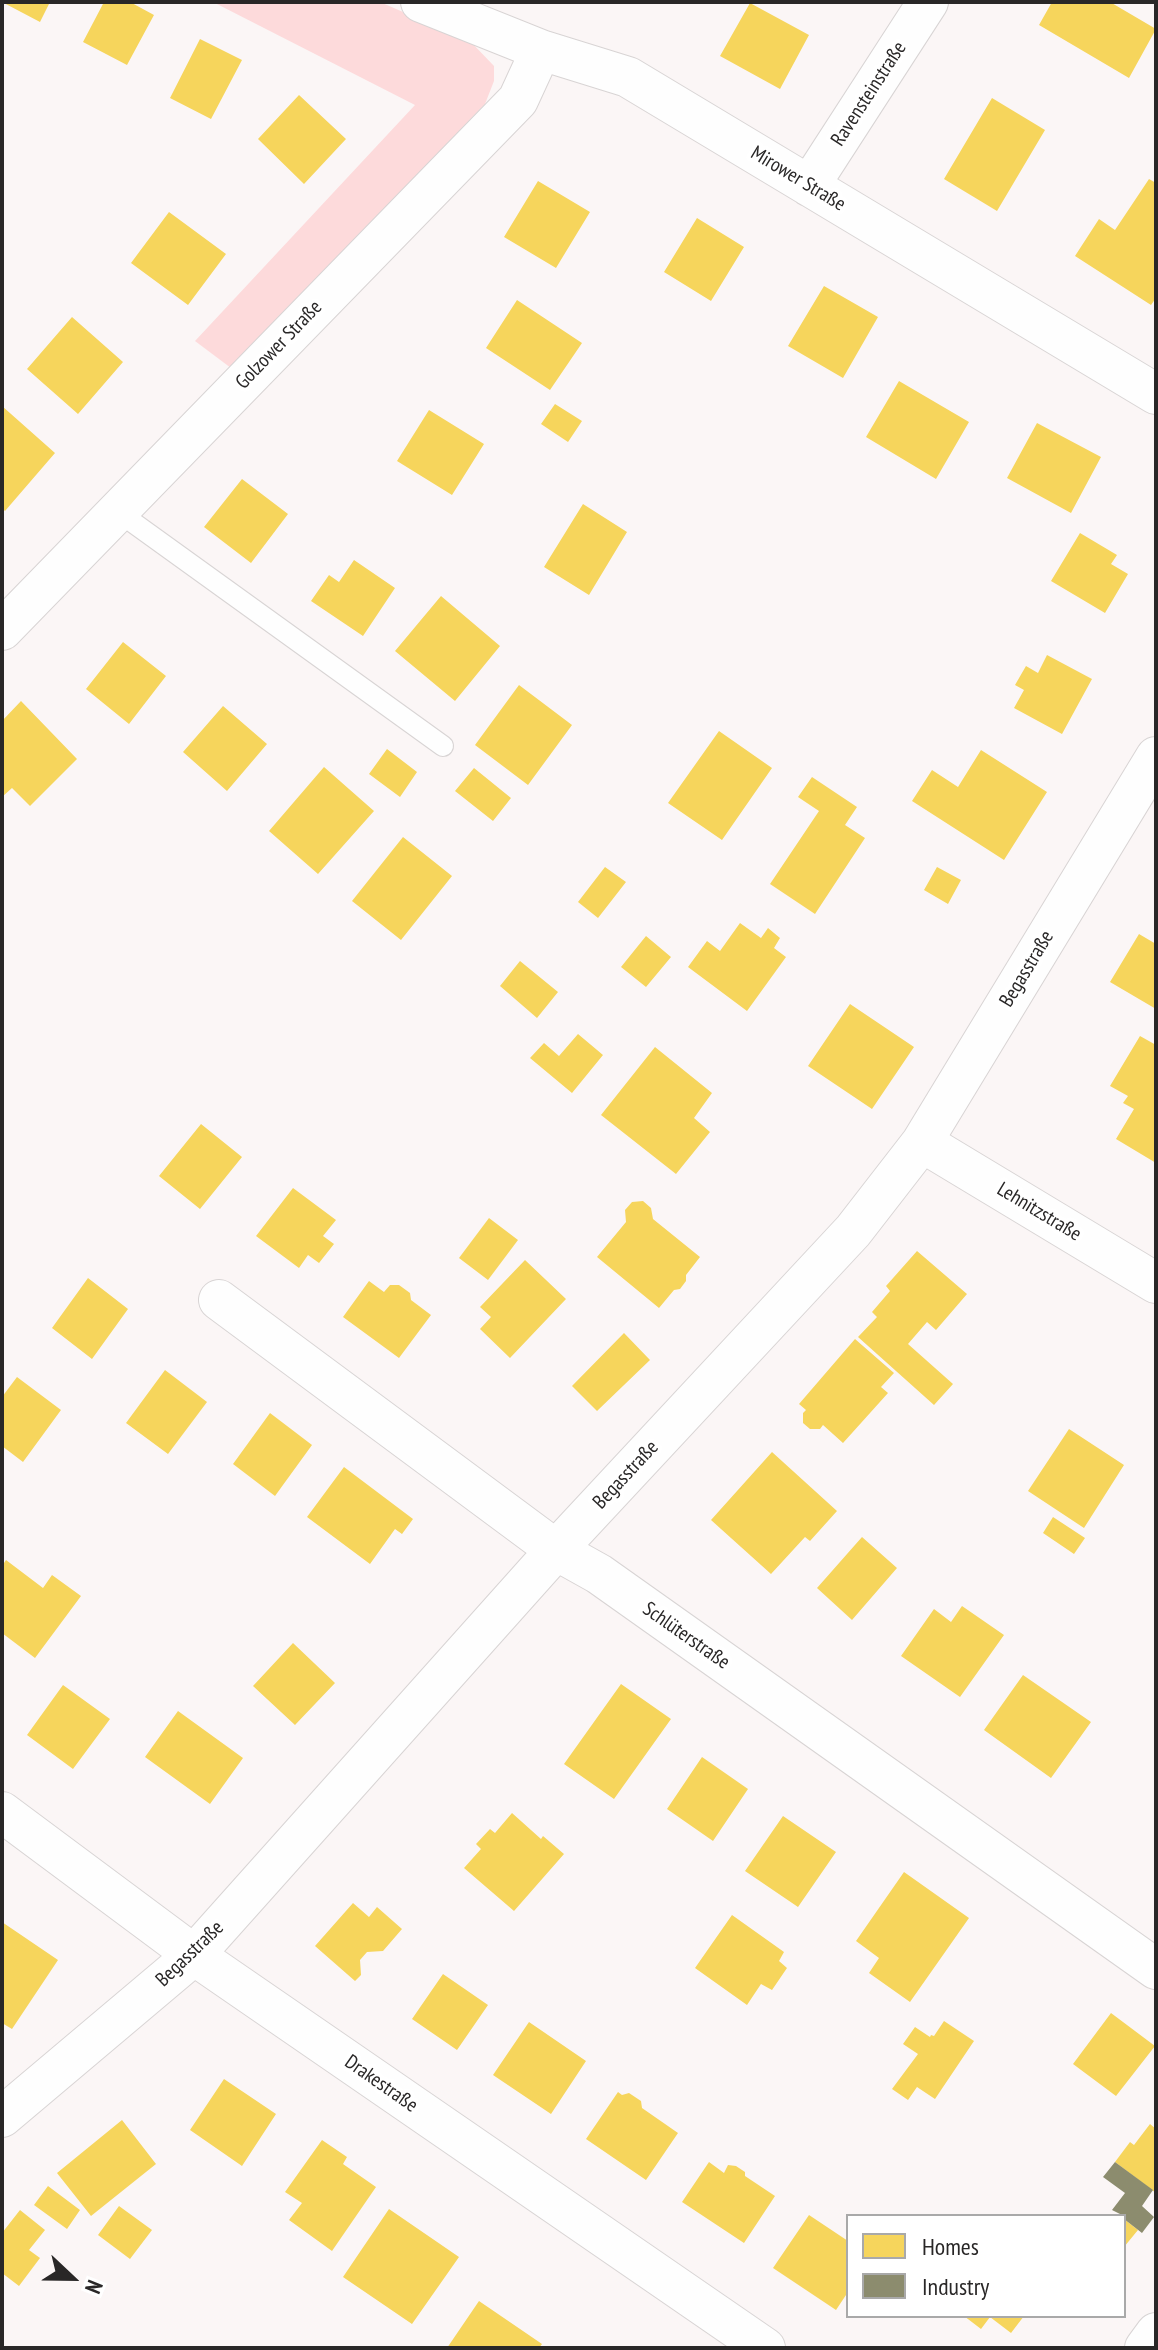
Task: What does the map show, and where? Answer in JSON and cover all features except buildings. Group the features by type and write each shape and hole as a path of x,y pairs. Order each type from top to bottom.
{"street":[{"name":"Mirower Straße","path":"421,2 541,50 628,77 1156,394"},
{"name":"Ravensteinstraße","path":"809,186 928,2"},
{"name":"Golzower Straße","path":"2,630 518,100 541,50"},
{"name":"Begasstraße","path":"2,2117 194,1955 556,1550 853,1231 922,1142 1156,757"},
{"name":"Lehnitzstraße","path":"922,1142 1156,1283"},
{"name":"Schlüterstraße","path":"219,1300 556,1550 599,1574 1156,1969"},
{"name":"Drakestraße","path":"2,1812 194,1955 765,2348"},
{"path":"1145,2348 1156,2333"}],"lane":[{"path":"117,511 443,746"}],"shaded area":[{"path":"213,2 380,2 470,41 494,66 494,81 485,104 231,368 195,341 415,105"}]}
